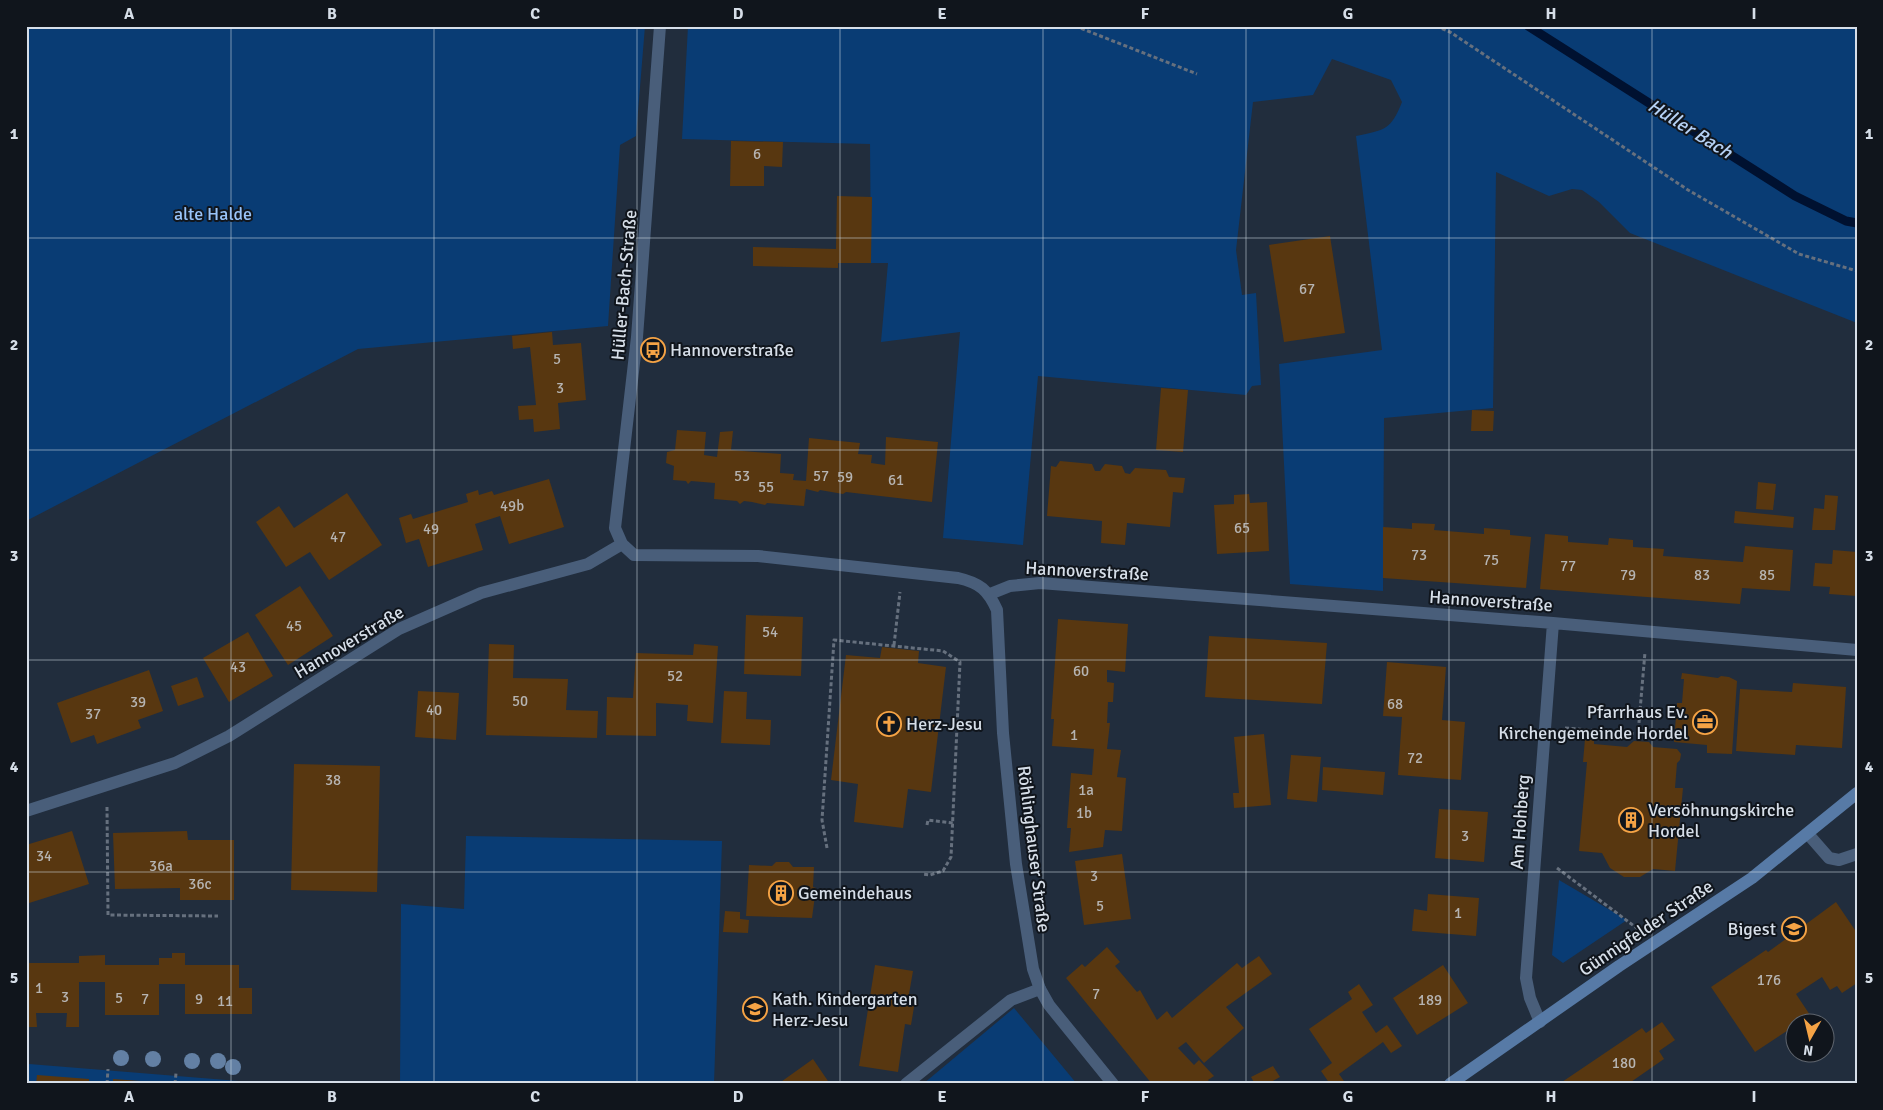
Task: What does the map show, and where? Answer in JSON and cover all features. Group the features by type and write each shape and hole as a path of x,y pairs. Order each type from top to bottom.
{"street":[{"name":"Hüller-Bach-Straße","path":"622,544 615,528 637,337 660,26"},
{"path":"622,544 634,555 758,556 958,578 973,582 990,594"},
{"name":"Hannoverstraße","path":"26,811 107,787 175,763 229,736 399,629 481,593 588,564 622,544"},
{"name":"Hannoverstraße","path":"990,594 1010,586 1040,583 1553,623 1857,650"},
{"name":"Röhlinghauser Straße","path":"990,594 997,610 1003,733 1016,864 1033,969 1048,1005 1113,1084"},
{"name":"Am Hohberg","path":"1540,1022 1530,998 1526,978 1553,623"},
{"name":"Günnigfelder Straße","path":"1450,1084 1619,966 1752,878 1857,793"},
{"path":"1808,834 1829,858 1839,860 1857,854"},
{"path":"906,1084 1011,1000 1040,989"}],"path":[{"path":"1075,26 1197,74"},
{"path":"1436,26 1450,32 1688,190 1799,254 1857,271"},
{"path":"894,645 900,599"},
{"path":"1545,726 1638,734 1647,631"},
{"path":"827,848 822,820 834,640 943,651 960,662 951,857 942,871 930,875 922,874"},
{"path":"107,787 108,915 218,916"},
{"path":"927,826 928,820 953,824"},
{"path":"1535,853 1657,942"},
{"path":"107,1084 108,1069"},
{"path":"175,1084 176,1073"}],"green space":[{"name":"alte Halde","path":"26,26 645,26 636,136 620,145 608,326 358,349 26,521"},
{"path":"688,26 1857,26 1857,323 1630,233 1599,202 1582,190 1572,189 1549,196 1496,172 1493,408 1384,418 1383,591 1290,584 1279,364 1382,350 1356,136 1386,127 1394,118 1402,102 1391,80 1332,59 1313,95 1253,102 1236,250 1242,295 1256,293 1261,385 1252,386 1246,395 1038,376 1023,545 943,538 960,332 881,342 888,263 871,263 870,144 682,139"},
{"path":"466,836 722,841 714,1084 400,1084 401,904 464,909"},
{"path":"1559,880 1627,920 1563,963 1552,955"},
{"path":"1014,1008 1077,1084 923,1084"},
{"path":"29,1064 251,1082 251,1084 26,1084"}],"building":[{"path":"731,141 783,142 782,167 764,166 764,186 730,186"},
{"path":"837,196 872,197 871,263 838,263 838,268 753,266 753,247 836,249"},
{"path":"1330,236 1345,333 1284,342 1269,245"},
{"path":"552,332 553,345 581,343 586,400 558,403 560,429 534,432 533,419 519,420 518,406 536,405 530,347 513,349 512,336"},
{"path":"1161,388 1188,390 1183,452 1156,450"},
{"path":"1472,410 1494,411 1493,431 1471,431"},
{"path":"677,430 706,432 704,455 717,457 720,432 733,431 731,450 781,454 780,473 794,474 793,480 806,481 809,438 860,443 858,454 872,455 871,463 885,465 886,437 938,442 932,502 846,492 843,494 820,490 818,492 806,489 804,506 767,503 765,505 744,501 740,504 737,501 714,499 715,483 691,481 688,484 686,481 673,480 674,466 666,463 667,452 675,450"},
{"path":"1060,461 1092,464 1095,471 1100,471 1105,464 1122,466 1125,473 1130,474 1135,468 1166,470 1169,477 1185,478 1183,493 1173,492 1170,527 1127,523 1125,545 1101,543 1102,521 1047,516 1051,466 1056,467"},
{"path":"549,479 564,527 509,544 500,516 475,524 483,550 428,567 419,539 406,543 399,518 411,514 413,519 468,502 466,494 478,490 479,495 492,491 494,495"},
{"path":"1758,482 1776,484 1773,510 1756,509"},
{"path":"347,493 382,545 329,580 310,552 286,567 256,522 279,506 294,528"},
{"path":"1249,494 1250,503 1267,502 1269,551 1217,554 1214,505 1234,504 1234,495"},
{"path":"1825,495 1838,496 1835,530 1812,530 1814,508 1824,509"},
{"path":"1735,511 1794,517 1793,528 1734,523"},
{"path":"1412,523 1435,524 1434,530 1484,534 1484,528 1510,530 1510,535 1531,537 1526,588 1383,578 1383,527 1412,529"},
{"path":"1545,534 1568,536 1568,542 1608,545 1609,538 1633,540 1633,547 1664,549 1663,556 1743,562 1745,546 1793,550 1790,591 1742,588 1740,604 1540,589"},
{"path":"1833,550 1857,552 1857,596 1829,594 1830,587 1813,586 1815,563 1832,564"},
{"path":"300,586 333,636 288,665 255,615"},
{"path":"746,615 803,617 801,676 744,674"},
{"path":"1058,619 1128,624 1125,672 1107,670 1107,682 1114,683 1113,702 1108,702 1107,723 1110,723 1107,749 1121,750 1117,777 1126,778 1122,831 1105,830 1103,847 1069,852 1071,828 1067,828 1071,773 1092,775 1094,749 1052,746 1054,719 1051,719"},
{"path":"248,632 273,676 229,702 203,658"},
{"path":"1209,636 1327,643 1322,704 1205,697"},
{"path":"489,644 514,645 513,678 568,679 566,710 598,711 597,738 486,735"},
{"path":"694,644 718,646 713,723 687,721 688,705 656,703 656,736 606,735 607,697 633,698 636,653 693,655"},
{"name":"Herz-Jesu","path":"882,647 919,651 918,663 946,667 931,792 908,789 903,828 854,822 858,784 831,780 846,655 880,658"},
{"path":"1387,662 1446,667 1442,720 1465,722 1461,780 1398,775 1402,717 1383,716"},
{"path":"149,670 163,711 138,720 141,728 97,744 94,735 71,743 57,703"},
{"name":"Pfarrhaus Ev. Kirchengemeinde Hordel","path":"1682,673 1718,678 1721,676 1729,677 1737,681 1732,754 1707,753 1707,745 1674,742 1677,703 1682,703 1684,679 1681,679"},
{"path":"197,677 204,697 178,706 171,686"},
{"path":"1793,683 1846,687 1842,748 1796,745 1795,755 1736,751 1740,689 1792,692"},
{"path":"418,691 459,693 456,740 415,737"},
{"path":"724,691 747,692 746,719 771,720 770,745 721,743"},
{"path":"1264,734 1271,805 1234,808 1233,793 1239,793 1234,737"},
{"name":"Versöhnungskirche Hordel","path":"1585,739 1594,740 1594,744 1627,747 1634,741 1649,742 1653,747 1677,749 1681,754 1680,760 1677,763 1675,788 1683,788 1675,871 1653,869 1640,877 1624,877 1610,868 1602,853 1579,851 1587,762 1583,762"},
{"path":"1291,755 1321,757 1317,802 1287,799"},
{"path":"294,764 380,766 377,892 291,890"},
{"path":"1323,767 1385,772 1383,795 1322,790"},
{"path":"1439,809 1488,812 1484,862 1435,858"},
{"path":"72,831 89,884 26,904 26,845"},
{"path":"187,831 188,840 234,840 234,900 180,900 180,888 115,889 113,833"},
{"path":"1122,854 1131,919 1084,925 1075,861"},
{"name":"Gemeindehaus","path":"776,862 789,862 793,867 814,867 813,887 816,888 812,918 746,916 749,865 772,866"},
{"path":"1428,894 1479,898 1476,936 1412,931 1414,909 1427,911"},
{"path":"1836,902 1857,933 1857,983 1842,993 1837,986 1830,990 1822,977 1796,994 1808,1012 1786,1012 1786,1032 1755,1052 1711,987 1766,950 1768,952"},
{"path":"725,911 740,912 740,919 749,920 748,933 723,932"},
{"path":"1107,947 1120,962 1115,966 1137,992 1140,990 1157,1020 1167,1011 1172,1018 1237,963 1242,968 1259,956 1272,974 1226,1007 1244,1028 1204,1063 1186,1042 1178,1048 1194,1065 1199,1060 1214,1076 1208,1080 1211,1084 1152,1084 1066,978 1082,964 1085,967"},
{"path":"172,953 185,953 185,965 239,965 239,988 252,988 252,1014 185,1014 185,984 159,984 159,1015 105,1015 105,982 79,982 79,1027 66,1027 67,1013 36,1013 37,1027 26,1027 26,963 79,963 79,956 105,955 105,965 159,965 159,958 172,958"},
{"path":"875,965 913,971 909,994 916,995 911,1025 905,1024 898,1072 859,1066"},
{"path":"1443,965 1468,1003 1417,1035 1393,998"},
{"path":"1359,984 1373,1005 1362,1012 1376,1033 1387,1025 1402,1046 1391,1053 1383,1042 1339,1074 1346,1084 1330,1084 1321,1071 1332,1063 1309,1029 1352,999 1348,992"},
{"path":"1662,1022 1675,1040 1659,1051 1664,1059 1628,1084 1559,1084 1642,1028 1646,1033"},
{"path":"813,1059 830,1084 778,1084"},
{"path":"1273,1066 1280,1077 1267,1084 1255,1084 1251,1077"},
{"path":"37,1075 89,1079 89,1084 36,1084"},
{"path":"113,1079 154,1082 153,1084 113,1084"}],"waterway":[{"name":"Hüller Bach","path":"1528,26 1795,196 1846,221 1857,223"}],"place":[{"name":"Hannoverstraße","path":"653,350"},
{"name":"Pfarrhaus Ev. Kirchengemeinde Hordel","path":"1705,722"},
{"name":"Herz-Jesu","path":"889,724"},
{"name":"Versöhnungskirche Hordel","path":"1631,820"},
{"name":"Gemeindehaus","path":"781,893"},
{"name":"Bigest","path":"1794,929"},
{"name":"Kath. Kindergarten Herz-Jesu","path":"755,1009"}]}
